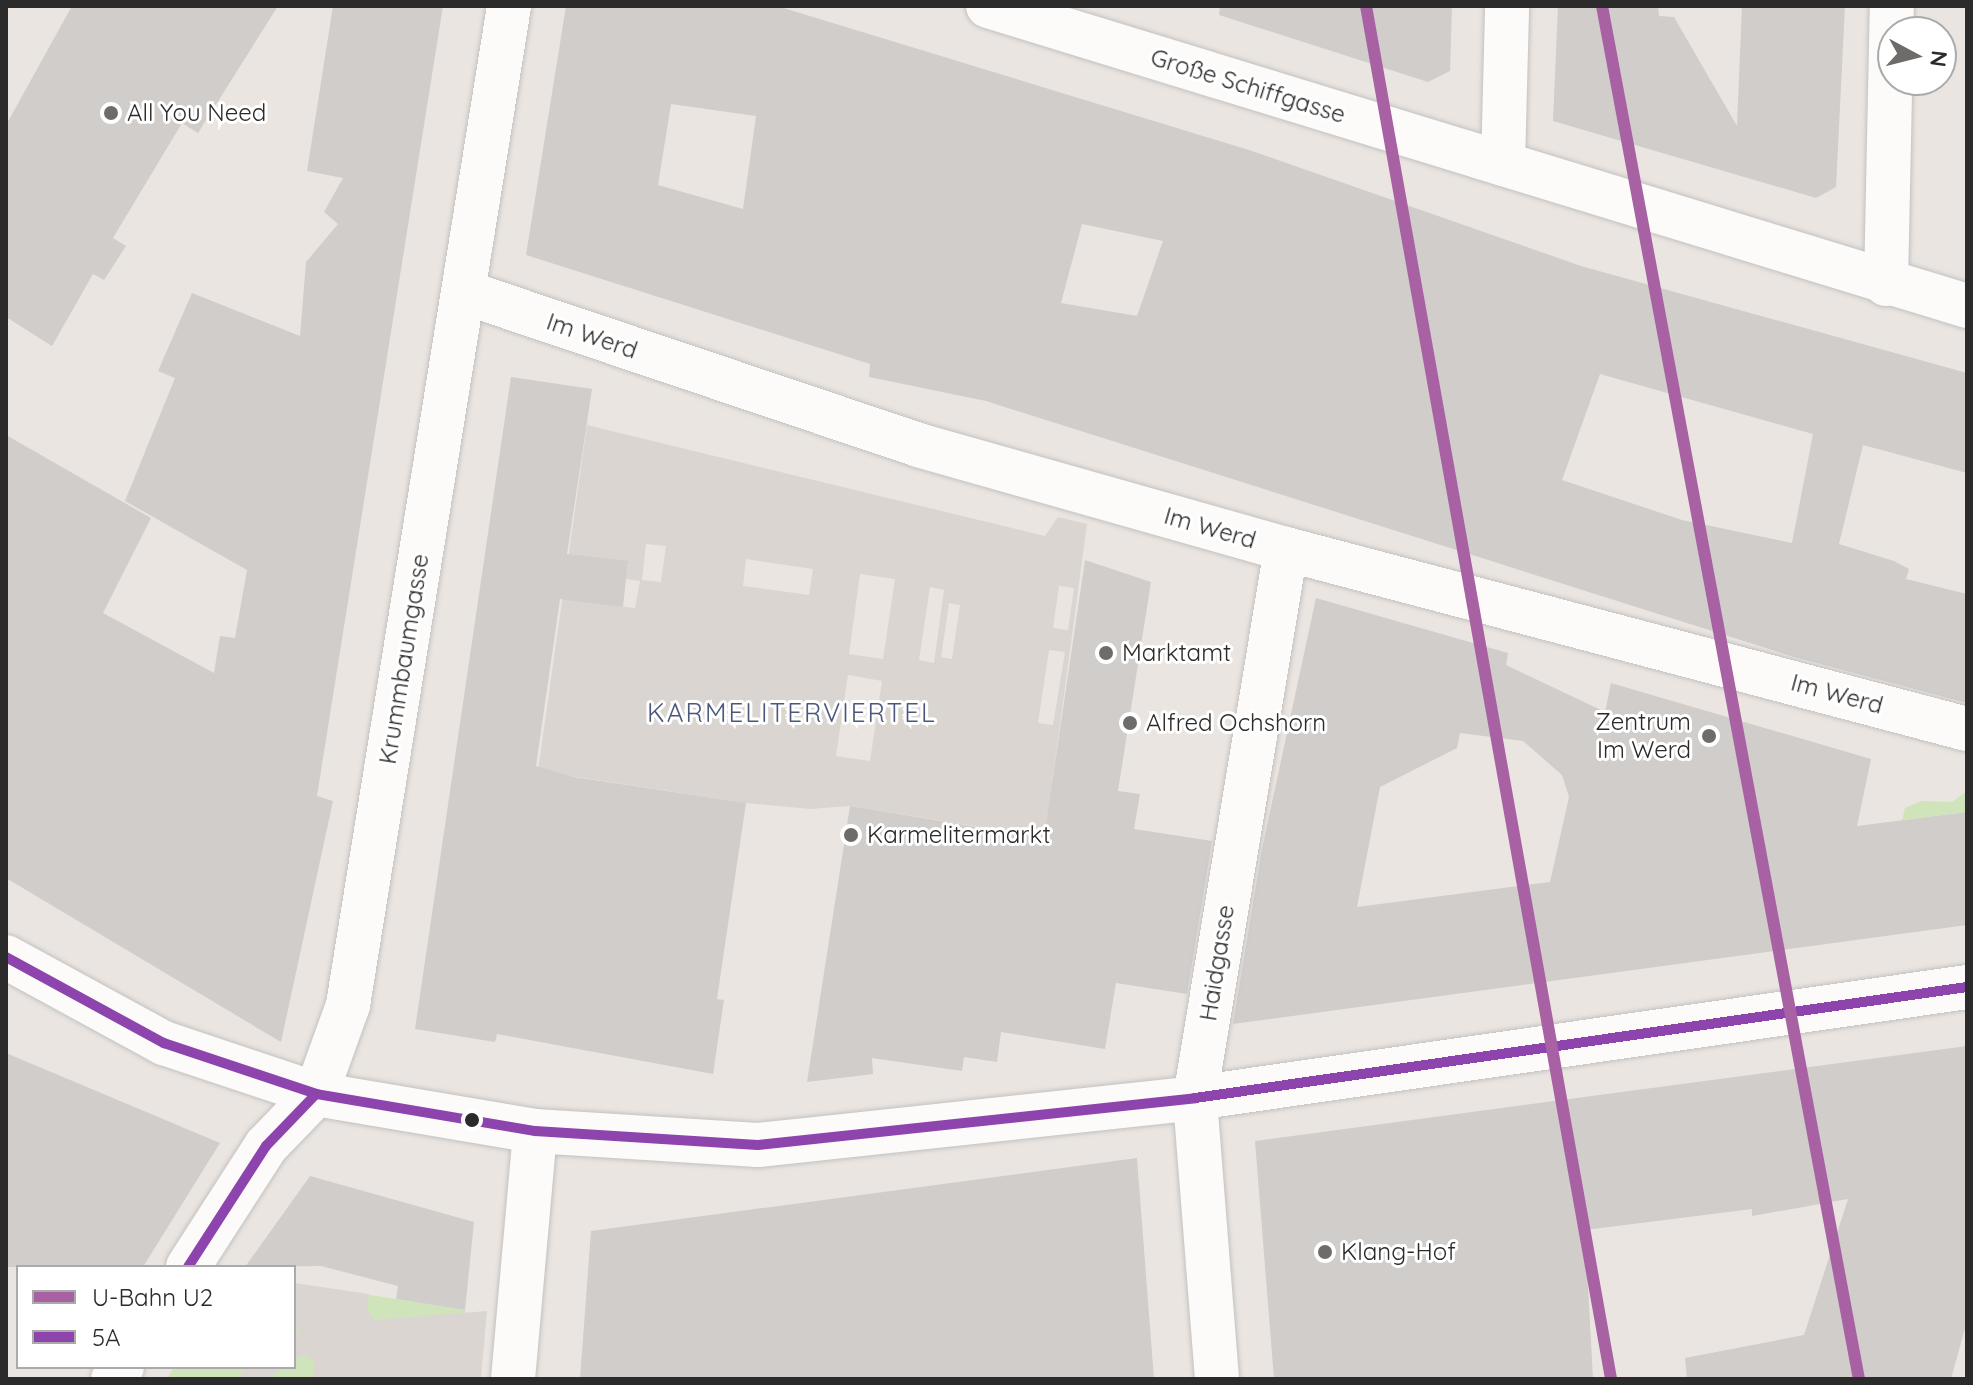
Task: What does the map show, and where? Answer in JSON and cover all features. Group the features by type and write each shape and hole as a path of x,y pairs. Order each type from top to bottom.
{"street":[{"name":"Krummbaumgasse","path":"189,1265 266,1146 316,1094 348,1005 509,6"},
{"name":"Große Schiffgasse","path":"988,6 1886,284 1967,306"},
{"path":"1503,164 1507,6"},
{"path":"1886,284 1892,6"},
{"name":"Im Werd","path":"464,292 863,429 1286,549 1967,729"},
{"name":"Haidgasse","path":"1217,1379 1195,1098 1286,549"},
{"path":"6,957 164,1043 316,1094 535,1131 758,1145 1195,1098 1967,987"},
{"path":"513,1379 535,1131"}],"green space":[{"path":"1967,791 1967,812 1902,820 1905,808 1921,801 1952,802"},
{"path":"296,1283 465,1310 458,1379 167,1379 173,1369 296,1369"}],"shaded area":[{"path":"587,425 1045,536 1058,517 1087,524 1052,784 1055,839 850,806 810,809 746,803 538,771","holes":["646,544 666,546 661,582 642,580","746,559 813,569 809,595 743,586","628,561 626,579 640,581 635,608 609,605","860,574 895,579 883,659 849,654","1059,586 1074,588 1068,630 1053,628","930,587 944,590 934,663 919,660","949,603 960,605 952,659 941,657","1049,650 1065,652 1053,725 1038,723","848,675 882,681 870,761 836,756"]},
{"path":"296,1283 369,1294 367,1309 374,1320 487,1311 481,1379 312,1379 315,1362 304,1355 296,1359 296,1333 302,1330 296,1330"},
{"path":"245,1369 279,1369 271,1379 236,1379"}],"building":[{"path":"72,6 278,6 198,133 182,123 113,238 126,246 104,280 93,274 52,346 6,317 6,125"},
{"path":"333,6 443,6 317,796 333,801 281,1042 6,878 6,435 151,518 103,613 214,673 220,636 235,638 247,570 125,501 175,378 158,371 192,293 300,336 306,262 338,224 324,212 343,178 307,171"},
{"path":"566,6 777,6 1249,150 1581,266 1967,373 1967,473 1863,445 1839,544 1894,561 1909,569 1906,579 1967,594 1967,703 1794,657 986,401 869,377 870,364 526,255","holes":["671,104 756,116 743,209 658,185","1082,224 1163,241 1137,316 1061,303","1600,374 1813,434 1792,543 1682,520 1562,480"]},
{"path":"1220,6 1452,6 1450,71 1428,82 1219,15"},
{"path":"1558,6 1658,6 1659,16 1674,17 1737,126 1742,6 1845,6 1836,187 1816,198 1553,121"},
{"path":"511,377 592,389 567,554 628,561 623,607 560,599 536,766 574,777 746,803 717,999 724,1000 713,1074 497,1034 495,1042 415,1029"},
{"path":"1085,560 1151,582 1118,791 1140,794 1134,829 1212,841 1187,994 1116,983 1105,1049 1001,1032 997,1062 964,1057 962,1071 872,1058 873,1074 807,1082 850,806 1044,838"},
{"path":"1316,598 1508,653 1506,665 1605,712 1611,683 1871,759 1857,826 1967,812 1967,925 1233,1024 1262,849","holes":["1460,733 1523,741 1562,775 1569,797 1550,882 1357,907 1380,787 1457,748"]},
{"path":"1967,1046 1967,1321 1951,1379 1687,1379 1685,1358 1804,1335 1848,1199 1752,1216 1752,1209 1585,1230 1593,1379 1274,1379 1255,1141"},
{"path":"6,1053 220,1143 144,1265 6,1267"},
{"path":"1137,1158 1154,1379 580,1379 591,1231"},
{"path":"310,1176 474,1222 465,1310 396,1299 398,1286 321,1266 246,1265"}],"metro line":[{"name":"U2","path":"1366,6 1611,1379"},
{"name":"U2","path":"1602,6 1859,1379"}],"transit line":[{"name":"5A","path":"6,957 164,1043 316,1094 535,1131 758,1145 1195,1098 1967,987"},
{"name":"5A","path":"189,1265 266,1146 316,1094"}],"place":[{"name":"All You Need","path":"111,113"},
{"name":"Marktamt","path":"1106,653"},
{"name":"Alfred Ochshorn","path":"1130,723"},
{"name":"Zentrum Im Werd","path":"1709,736"},
{"name":"Karmelitermarkt","path":"851,835"},
{"name":"Klang-Hof","path":"1325,1252"}],"district":[{"name":"KARMELITERVIERTEL","path":"792,713"}]}
